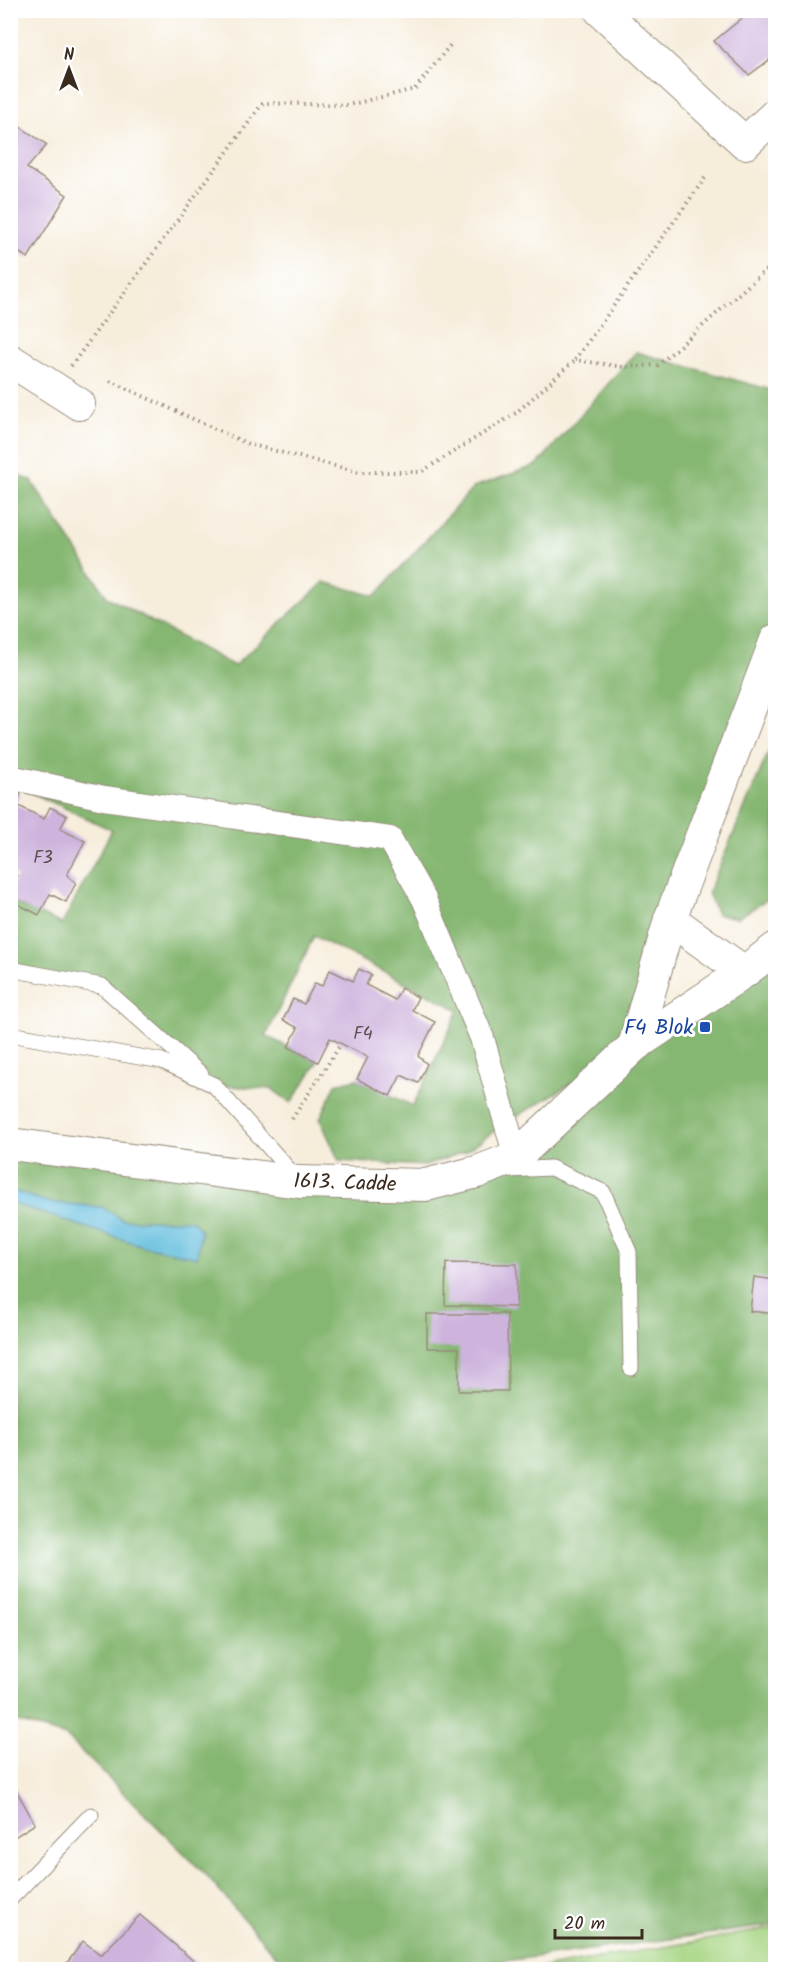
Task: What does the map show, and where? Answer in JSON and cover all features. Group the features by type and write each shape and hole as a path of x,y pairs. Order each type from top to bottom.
{"street":[{"path":"600,10 745,143 776,114"},
{"path":"10,360 67,396"},
{"path":"634,1046 670,919 776,640"},
{"path":"10,777 104,798 390,839 423,899 482,1038 516,1157"},
{"path":"670,919 744,972"},
{"name":"1613. Cadde","path":"10,1144 299,1182 426,1185 477,1172 516,1157 634,1046 776,948"}],"lane":[{"path":"10,969 102,986 214,1085 299,1182"},
{"path":"10,1034 162,1061 214,1085"},
{"path":"477,1172 551,1168 603,1192 629,1252 632,1368"},
{"path":"10,1899 91,1815"}],"path":[{"path":"67,396 263,103 348,105 415,89 451,44"},
{"path":"110,381 248,444 359,472 421,472 516,413 575,360 705,178"},
{"path":"575,360 624,367 658,365 776,261"},
{"path":"292,1119 341,1044"}],"green space":[{"path":"636,352 775,391 775,641 634,1044 775,944 775,1925 443,1969 287,1969 203,1872 66,1736 11,1720 11,1144 426,1185 516,1157 630,1048 506,1123 466,1151 425,1166 339,1161 320,1119 336,1084 357,1079 413,1106 459,1010 314,936 266,1036 318,1062 291,1103 272,1089 214,1085 102,986 11,969 10,901 62,924 112,830 11,783 11,474 31,480 107,597 234,666 324,582 375,596 474,487 537,465"},
{"path":"775,737 775,895 737,918 717,914 708,893"},
{"path":"775,1928 775,1969 534,1969"}],"water":[{"path":"11,1190 47,1202 102,1207 123,1220 192,1220 201,1230 197,1257 143,1246 11,1203"}],"building":[{"path":"752,10 776,10 776,55 749,75 714,41"},
{"path":"10,120 47,145 27,168 67,195 28,258 10,247"},
{"path":"10,789 21,794 15,804 44,819 50,807 67,816 60,829 85,841 67,875 76,883 66,902 50,894 39,915 10,900 10,890 17,876 10,873"},
{"path":"359,969 371,975 366,985 395,1000 401,988 418,997 412,1010 435,1022 418,1056 427,1064 418,1083 401,1075 390,1096 357,1079 368,1057 330,1038 318,1062 288,1047 298,1028 283,1020 293,999 304,1004 315,983 322,986 330,970 353,981"},
{"path":"446,1263 517,1264 516,1307 445,1305"},
{"path":"754,1277 776,1280 776,1314 750,1311"},
{"path":"427,1314 507,1314 508,1391 459,1391 459,1348 427,1348"},
{"path":"10,1779 35,1824 10,1840"},
{"path":"140,1915 204,1970 62,1970 83,1941 101,1955"}],"place":[{"name":"F4 Blok","path":"705,1027"}]}
